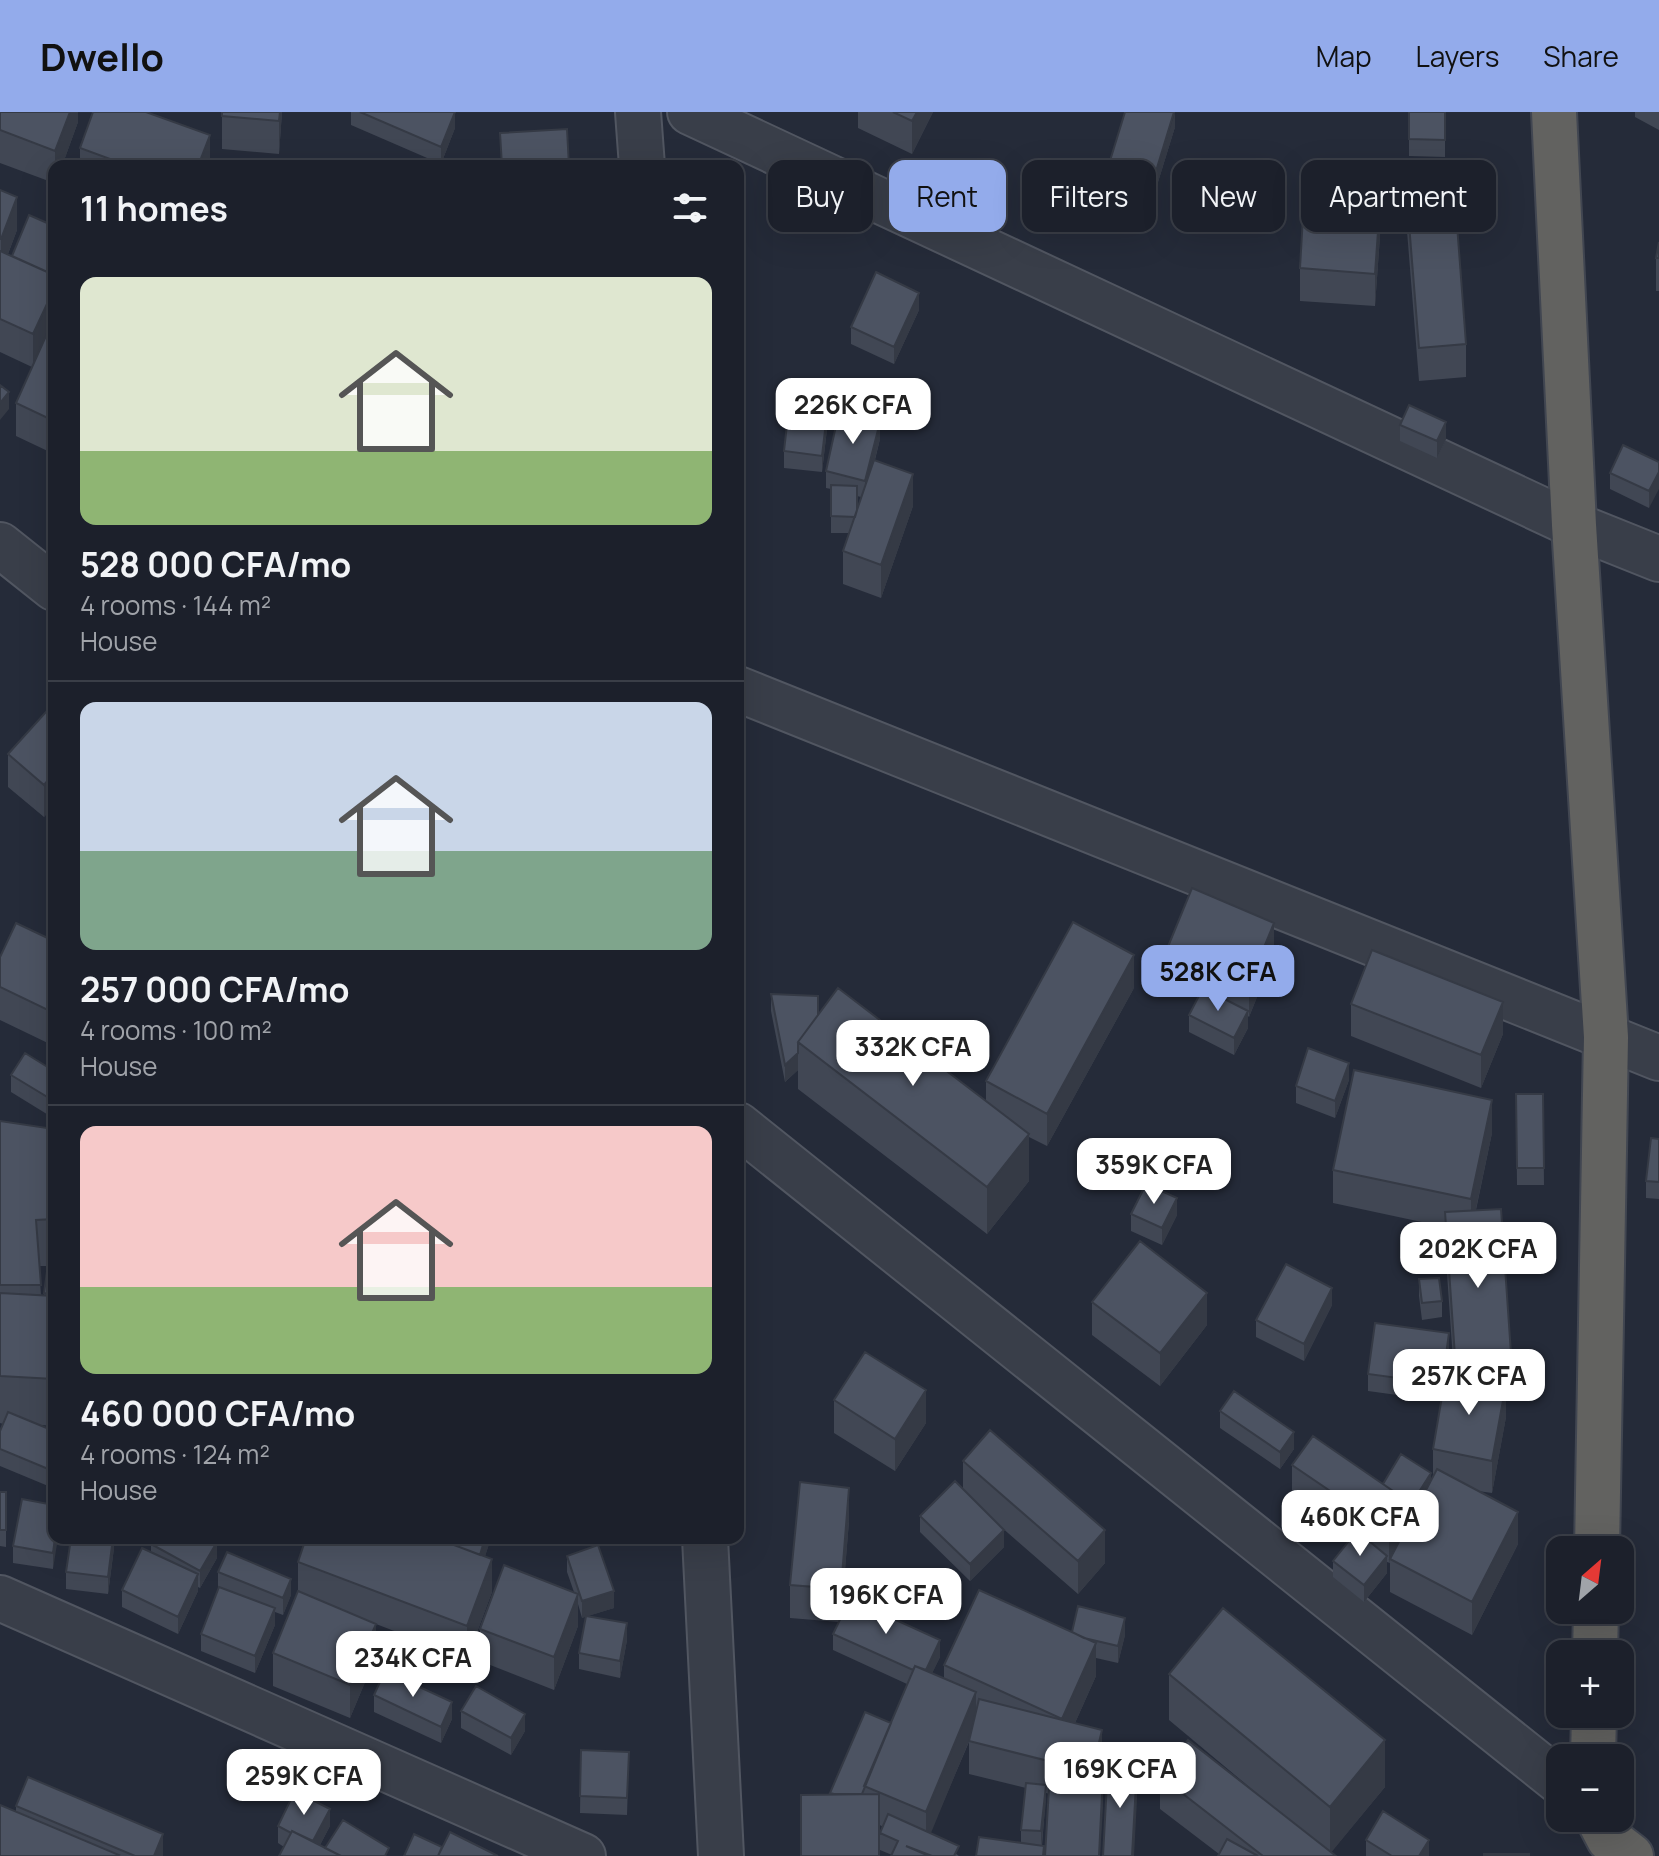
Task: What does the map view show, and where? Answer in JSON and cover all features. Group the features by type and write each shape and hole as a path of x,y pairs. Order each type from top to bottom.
{"highway":[{"path":"1554,112 1574,525 1606,1037 1597,1536"}],"street":[{"path":"638,112 642,160"},
{"path":"690,112 1574,525 1659,559"},
{"path":"0,545 48,583"},
{"path":"744,691 1659,1058"},
{"path":"744,1130 1546,1771"},
{"path":"705,1544 721,1856"},
{"path":"0,1598 583,1856"}],"building":[{"path":"0,112 70,112 55,151 0,130"},
{"path":"93,112 146,112 210,135 200,160 113,160 80,148"},
{"path":"222,112 280,112 279,121 222,116"},
{"path":"360,112 455,112 441,147"},
{"path":"893,112 917,112 912,121"},
{"path":"1125,112 1174,112 1156,171 1156,160 1110,160"},
{"path":"1409,112 1445,112 1445,140 1409,139"},
{"path":"567,129 569,160 502,160 500,133"},
{"path":"0,190 17,197 1,239 0,239"},
{"path":"29,215 48,223 48,272 12,256"},
{"path":"1302,232 1378,232 1375,274 1300,268"},
{"path":"1410,232 1458,232 1466,344 1419,348"},
{"path":"0,251 48,272 48,302 33,334 0,319"},
{"path":"876,272 919,293 894,347 851,327"},
{"path":"48,331 48,418 16,403"},
{"path":"0,385 9,392 0,403"},
{"path":"1409,405 1446,422 1437,441 1400,425"},
{"path":"789,407 827,413 822,456 784,451"},
{"path":"839,412 880,422 865,481 826,471"},
{"path":"1623,445 1659,462 1659,472 1649,491 1610,473"},
{"path":"874,460 913,474 881,565 843,551"},
{"path":"831,485 857,486 855,517 831,516"},
{"path":"48,710 48,780 44,785 8,754"},
{"path":"1192,888 1274,923 1249,984 1167,949"},
{"path":"1073,922 1134,955 1047,1114 986,1081"},
{"path":"16,923 48,938 48,1010 0,987 0,957"},
{"path":"1372,950 1503,1002 1481,1055 1351,1004"},
{"path":"838,988 1029,1134 987,1187 798,1042"},
{"path":"1203,988 1248,1011 1234,1038 1189,1015"},
{"path":"771,994 818,996 818,1015 798,1042 798,1053 785,1065"},
{"path":"1308,1048 1349,1063 1335,1101 1296,1086"},
{"path":"25,1053 48,1067 48,1097 11,1075"},
{"path":"1354,1070 1492,1100 1471,1199 1333,1170"},
{"path":"1516,1094 1543,1094 1544,1168 1517,1168"},
{"path":"0,1121 48,1128 48,1219 36,1220 41,1285 0,1285"},
{"path":"1651,1138 1659,1139 1659,1182 1646,1181"},
{"path":"1146,1184 1177,1198 1162,1228 1131,1214"},
{"path":"1501,1209 1512,1368 1456,1371 1445,1212"},
{"path":"1140,1241 1207,1293 1160,1353 1092,1302"},
{"path":"48,1264 48,1293 44,1293"},
{"path":"1286,1264 1332,1288 1304,1344 1256,1320"},
{"path":"1439,1278 1442,1301 1422,1303 1419,1279"},
{"path":"0,1293 48,1296 48,1379 0,1376"},
{"path":"1375,1323 1449,1333 1442,1384 1368,1374"},
{"path":"865,1352 926,1390 895,1439 834,1400"},
{"path":"1446,1373 1506,1384 1492,1461 1433,1449"},
{"path":"1234,1391 1294,1432 1280,1452 1220,1411"},
{"path":"8,1412 48,1429 48,1469 0,1449 0,1431"},
{"path":"990,1430 1105,1530 1078,1561 963,1461"},
{"path":"1313,1436 1409,1502 1389,1531 1292,1465"},
{"path":"1401,1454 1431,1473 1410,1506 1409,1502 1383,1484"},
{"path":"1437,1469 1518,1512 1472,1602 1390,1559"},
{"path":"955,1481 1004,1530 970,1564 920,1516"},
{"path":"800,1482 849,1488 841,1589 790,1585"},
{"path":"0,1492 6,1492 6,1530 0,1530"},
{"path":"22,1499 48,1504 48,1544 54,1544 53,1553 13,1546"},
{"path":"1357,1531 1387,1556 1364,1585 1333,1561"},
{"path":"70,1544 112,1544 108,1577 66,1572"},
{"path":"151,1544 216,1544 200,1571"},
{"path":"304,1544 451,1544 492,1559 467,1626 298,1562"},
{"path":"452,1544 483,1544 480,1555"},
{"path":"598,1545 614,1591 582,1601 567,1556"},
{"path":"142,1548 198,1574 178,1617 122,1590"},
{"path":"227,1552 291,1579 283,1598 218,1572"},
{"path":"504,1565 578,1594 554,1657 480,1629"},
{"path":"219,1587 275,1608 255,1656 201,1634"},
{"path":"979,1590 1096,1643 1062,1719 944,1665"},
{"path":"298,1591 376,1624 350,1685 273,1653"},
{"path":"850,1599 940,1640 926,1670 915,1666 913,1670 833,1634"},
{"path":"1078,1606 1125,1618 1118,1646 1072,1632"},
{"path":"1223,1608 1385,1740 1330,1807 1169,1674"},
{"path":"586,1616 627,1623 620,1661 579,1653"},
{"path":"915,1666 976,1692 926,1812 864,1786"},
{"path":"385,1671 452,1702 441,1727 374,1695"},
{"path":"476,1686 525,1714 511,1738 461,1711"},
{"path":"979,1699 1102,1730 1092,1772 969,1741"},
{"path":"865,1712 891,1723 862,1794 830,1793"},
{"path":"1188,1740 1336,1856 1263,1856 1160,1776"},
{"path":"581,1750 629,1752 627,1798 580,1796"},
{"path":"1108,1764 1137,1766 1132,1856 1103,1856"},
{"path":"1050,1771 1103,1774 1099,1856 1045,1856"},
{"path":"28,1777 163,1834 154,1856 135,1856 16,1806"},
{"path":"1026,1783 1046,1785 1041,1831 1021,1830"},
{"path":"295,1791 330,1809 313,1841 278,1826"},
{"path":"879,1794 879,1856 801,1856 801,1795"},
{"path":"0,1805 119,1855 0,1856"},
{"path":"1383,1811 1429,1840 1419,1856 1392,1856 1366,1840"},
{"path":"888,1814 959,1846 954,1856 932,1856 906,1846 929,1856 891,1856 898,1841 880,1833"},
{"path":"343,1820 389,1848 385,1856 341,1856 325,1848"},
{"path":"292,1831 341,1856 279,1856"},
{"path":"450,1832 498,1856 438,1856"},
{"path":"414,1834 442,1847 438,1856 404,1856"},
{"path":"979,1837 1044,1846 1043,1856 976,1856"},
{"path":"1227,1839 1258,1856 1218,1856"},
{"path":"1529,1854 1529,1856 1484,1856"}]}
